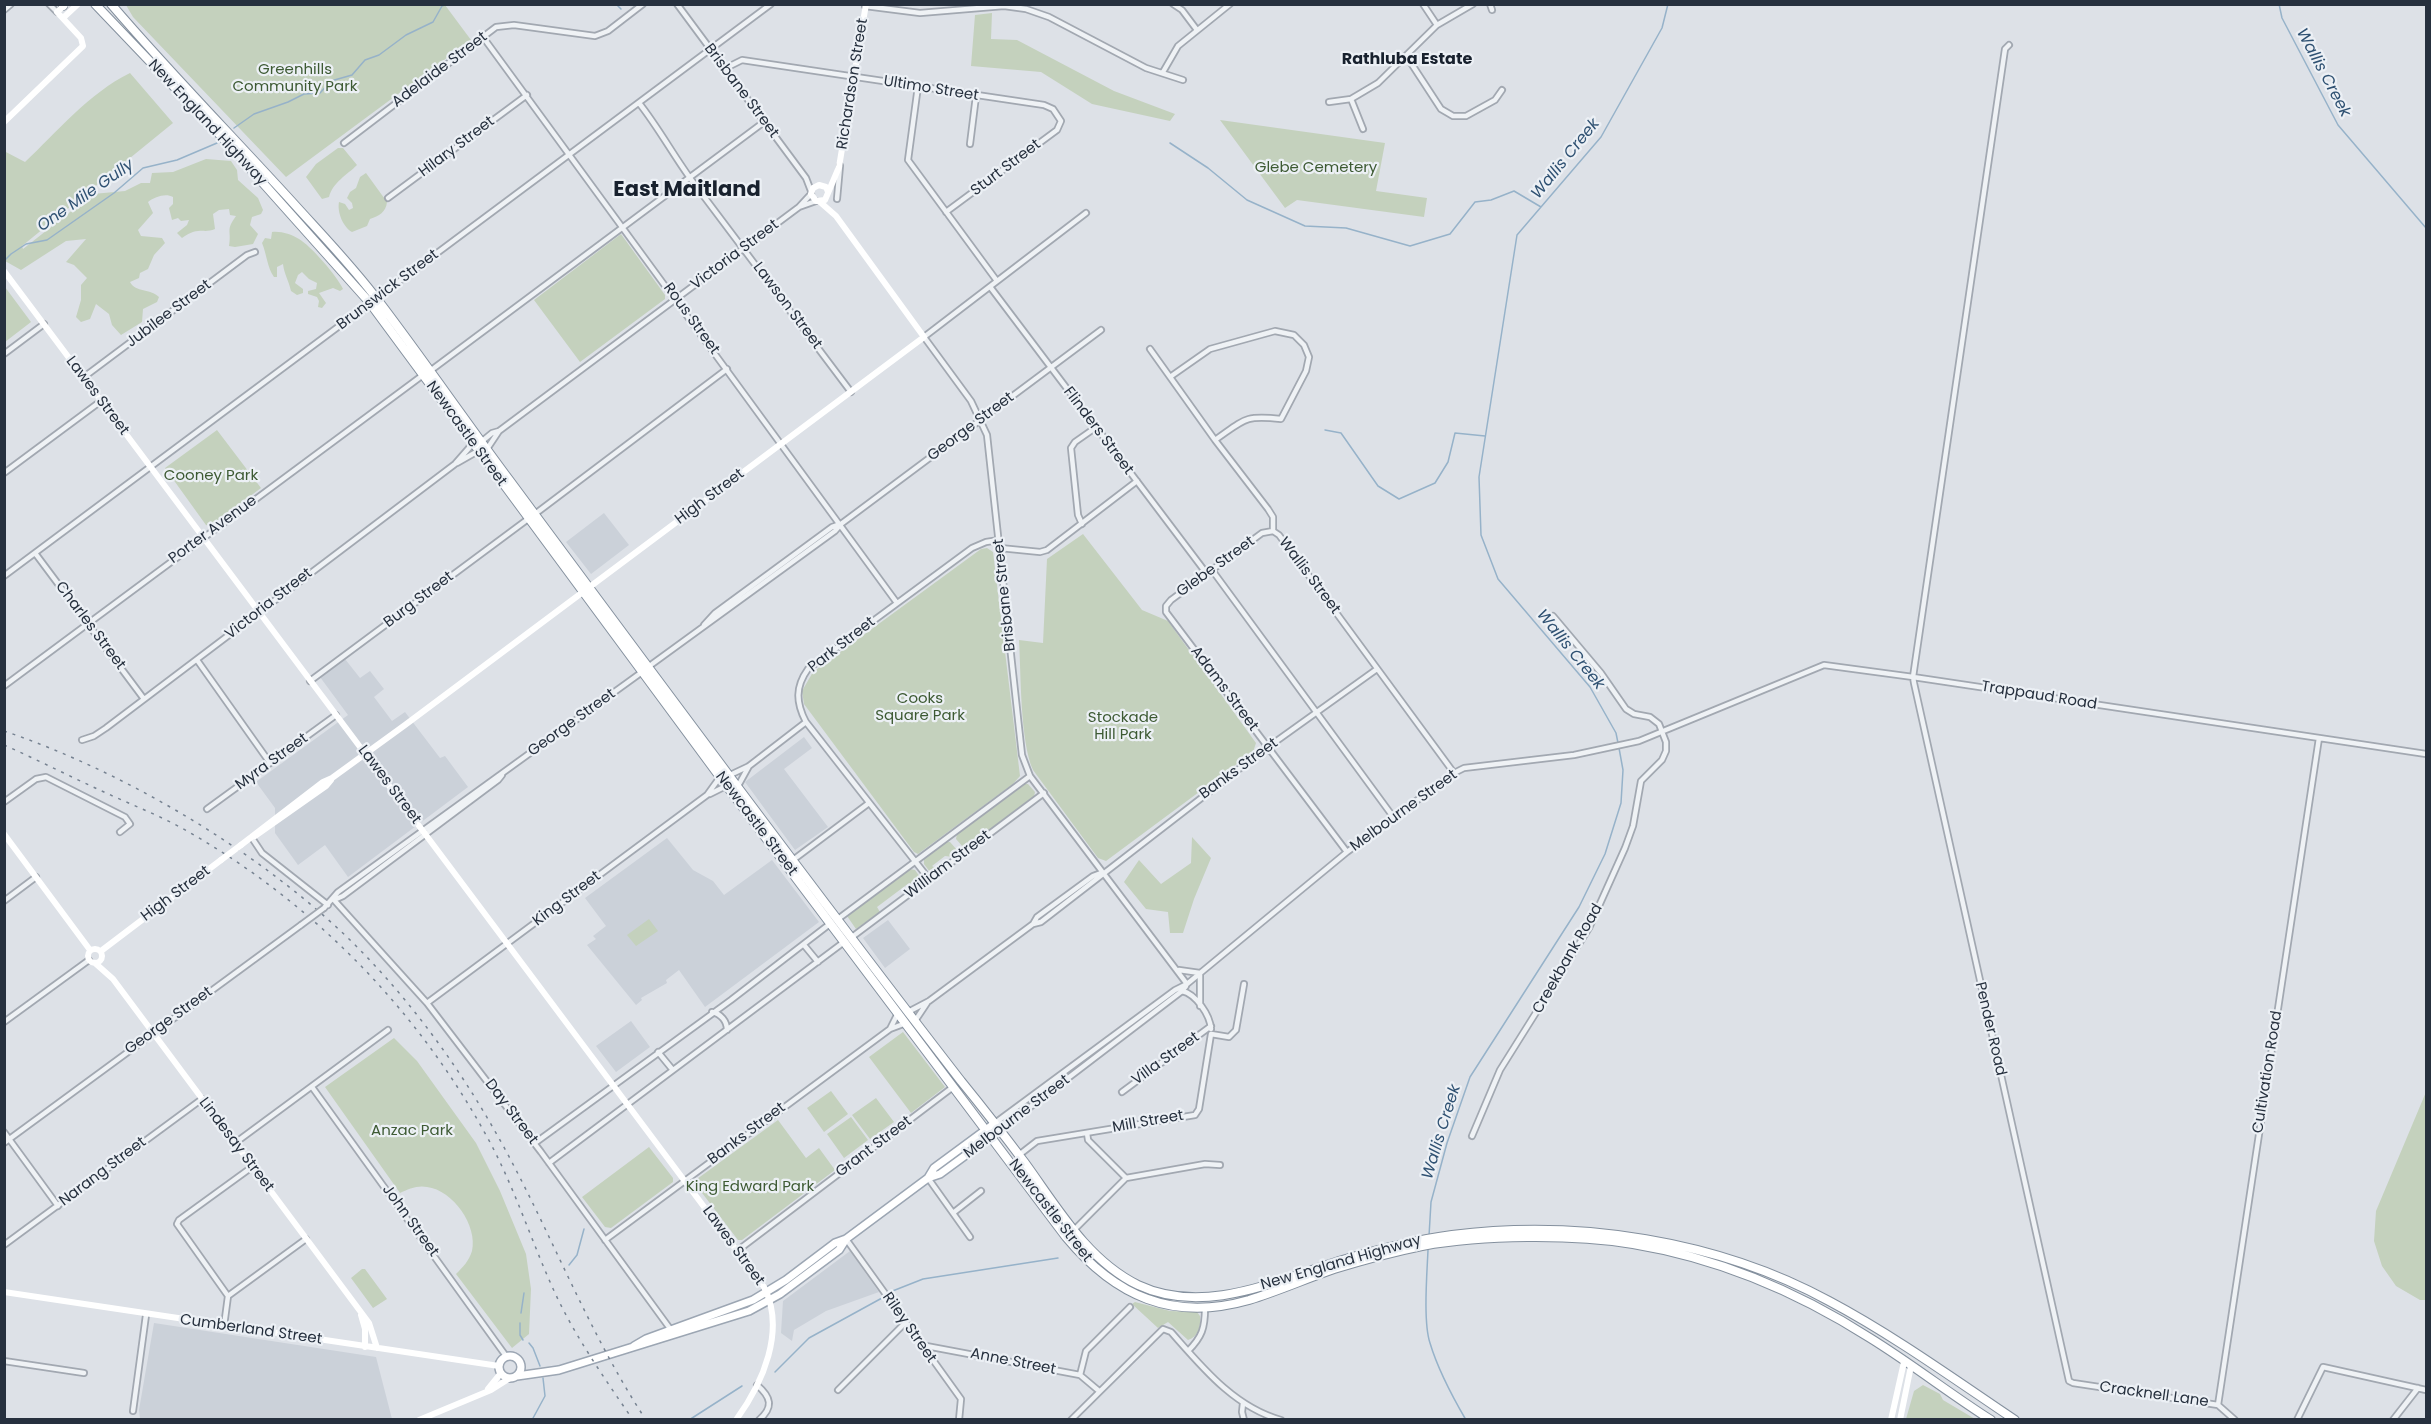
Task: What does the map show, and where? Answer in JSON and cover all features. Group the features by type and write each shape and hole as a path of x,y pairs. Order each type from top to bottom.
{"highway":[{"name":"New England Highway","path":"95,4 320,240"},
{"name":"New England Highway","path":"111,4 320,240"},
{"path":"119,4 124,19"},
{"name":"Newcastle Street","path":"320,240 373,301 473,438 481,442 486,461 531,517"},
{"path":"473,438 483,451"},
{"path":"481,442 486,461"},
{"name":"Newcastle Street","path":"483,451 645,669 726,786 835,921"},
{"name":"Newcastle Street","path":"645,669 730,775 793,860 898,1013 1066,1237 1095,1268 1109,1280 1131,1293 1160,1303 1205,1308"},
{"path":"718,760 726,786"},
{"path":"730,775 731,786 738,800"},
{"name":"Newcastle Street","path":"848,939 915,1020 1074,1230 1097,1256 1132,1281 1150,1289 1174,1296 1205,1298"},
{"path":"906,1023 908,1012"},
{"path":"1066,1237 1074,1230"},
{"name":"New England Highway","path":"1205,1298 1261,1287 1338,1262 1444,1239 1521,1231 1575,1232 1633,1237 1698,1251 1795,1284 1854,1315 2015,1419"},
{"name":"New England Highway","path":"1444,1239 1559,1239 1632,1244 1680,1255 1749,1276 1792,1294 1872,1339 1992,1419"},
{"name":"New England Highway","path":"1205,1308 1248,1300 1406,1246"},
{"path":"1205,1298 1205,1308"},
{"path":"1908,1364 1910,1351"},
{"path":"1908,1364 1918,1356"}],"main road":[{"path":"63,18 78,4"},
{"name":"Richardson Street","path":"828,194 840,163 865,5"},
{"path":"4,122 81,49 84,43 63,18 62,7"},
{"path":"811,192 834,177"},
{"path":"818,201 828,194 819,185"},
{"name":"Brisbane Street","path":"811,192 836,216 924,337"},
{"name":"Brisbane Street","path":"828,194 836,216"},
{"name":"Lawes Street","path":"5,271 767,1293 774,1320 772,1340 757,1385 736,1419"},
{"name":"High Street","path":"102,954 323,782 365,754 924,337"},
{"path":"4,834 90,950"},
{"path":"97,948 102,954 100,962 92,962 88,955 90,950 97,948"},
{"name":"Lindesay Street","path":"102,954 113,979 372,1327 377,1348"},
{"name":"Lindesay Street","path":"92,962 113,979"},
{"name":"Melbourne Street","path":"513,1377 553,1371 634,1346 767,1293 835,1243 846,1239 928,1178 940,1174 997,1127"},
{"name":"Melbourne Street","path":"672,1332 749,1311 770,1300 839,1250 846,1239"},
{"name":"Cumberland Street","path":"4,1292 377,1348 500,1370"},
{"name":"Lindesay Street","path":"360,1312 365,1329 365,1347"},
{"path":"483,1393 493,1384 500,1370 501,1360 506,1356 514,1356 536,1372"},
{"path":"419,1419 483,1393 513,1377 521,1370 520,1360"},
{"path":"1891,1419 1908,1364"},
{"path":"1900,1419 1908,1364"},
{"path":"500,1370 513,1377"}],"street":[{"path":"4,10 12,4"},
{"path":"49,4 62,7"},
{"name":"Adelaide Street","path":"344,142 483,37 504,25 589,36 601,35 643,4"},
{"name":"Brisbane Street","path":"677,4 806,178 811,192"},
{"name":"Brunswick Street","path":"4,576 771,4"},
{"path":"948,12 949,4"},
{"path":"1173,4 1182,10 1197,30"},
{"path":"1163,72 1178,46 1230,4"},
{"path":"1422,4 1437,25"},
{"path":"1329,102 1351,99 1378,83 1437,25 1473,4"},
{"path":"865,5 909,13 948,12 1004,6 1026,9 1049,17 1135,63 1183,80"},
{"name":"Rous Street","path":"483,37 571,154 897,603"},
{"path":"1913,676 2005,49 2009,45"},
{"path":"1407,57 1441,110 1453,116 1466,116 1495,100 1502,90"},
{"name":"Ultimo Street","path":"724,69 742,60 1044,105 1053,109 1062,121"},
{"path":"918,86 908,160 996,281"},
{"name":"Hilary Street","path":"388,198 527,95"},
{"path":"970,144 976,96"},
{"path":"1351,99 1363,129"},
{"name":"Lawson Street","path":"639,103 664,135 670,149 690,178 851,392"},
{"name":"Sturt Street","path":"946,212 1057,130 1062,121"},
{"name":"Porter Avenue","path":"4,686 764,122"},
{"name":"Richardson Street","path":"837,199 840,163"},
{"name":"Brisbane Street","path":"806,178 819,185"},
{"name":"Victoria Street","path":"455,464 483,451 499,431 799,207 811,192"},
{"name":"Victoria Street","path":"799,207 818,201"},
{"name":"High Street","path":"924,337 991,288 996,281 1086,213"},
{"name":"Jubilee Street","path":"84,377 247,255 255,252"},
{"name":"Flinders Street","path":"991,288 1207,574"},
{"path":"4,354 44,324"},
{"name":"George Street","path":"7,1141 301,925 334,900 339,891 424,832 495,777 502,775 704,625 717,618 1101,330"},
{"path":"1170,377 1210,349 1275,331 1294,335 1304,345 1309,357 1306,371 1281,419 1246,418 1215,440"},
{"name":"Brisbane Street","path":"924,337 971,401 981,419 990,449 1022,754 1030,776 1187,984"},
{"name":"Wallis Street","path":"1150,349 1268,509 1273,517 1273,531 1279,535 1454,772"},
{"name":"Burg Street","path":"310,681 727,369"},
{"path":"4,473 101,401"},
{"path":"1082,524 1078,516 1071,448 1075,442 1095,428"},
{"name":"Victoria Street","path":"481,442 492,433 499,431"},
{"name":"Victoria Street","path":"82,740 94,736 197,660 455,464 469,448 473,438"},
{"path":"1000,548 1040,552 1047,550 1137,482"},
{"name":"Glebe Street","path":"1166,612 1172,600 1262,533 1273,531"},
{"name":"Park Street","path":"929,879 806,722 798,705 797,696 801,678 807,669 972,548 999,540"},
{"name":"Charles Street","path":"36,553 144,699"},
{"path":"1212,570 1394,818"},
{"name":"Adams Street","path":"1166,612 1347,852"},
{"path":"1552,616 1601,673 1626,709 1634,714 1650,717 1659,724 1663,732"},
{"path":"197,660 270,763"},
{"name":"Trappaud Road","path":"1663,732 1824,665 1913,676 2427,754"},
{"name":"Banks Street","path":"908,1012 929,1001 1033,924 1041,922 1095,881 1103,872 1377,669"},
{"name":"Pender Road","path":"1913,676 2069,1381"},
{"name":"Myra Street","path":"207,809 336,716"},
{"path":"730,775 749,766 806,722"},
{"name":"Melbourne Street","path":"997,1127 1175,990 1187,984 1347,852 1454,772 1464,768 1543,759 1600,749 1639,741 1663,732"},
{"name":"Creekbank Road","path":"1472,1136 1500,1070 1589,928 1629,837 1641,780 1662,760 1666,751 1663,732"},
{"name":"Cultivation Road","path":"2218,1405 2319,738"},
{"path":"738,786 749,766"},
{"name":"William Street","path":"535,1143 1030,776"},
{"path":"4,802 36,779 46,777 125,817 130,824 120,832"},
{"name":"King Street","path":"707,795 720,777"},
{"name":"King Street","path":"427,1003 707,795 726,786"},
{"name":"William Street","path":"549,1163 672,1069 1044,794"},
{"path":"793,860 869,803"},
{"path":"252,837 262,853 326,906"},
{"path":"4,901 36,877"},
{"name":"Day Street","path":"334,900 427,1003 535,1143 672,1332"},
{"path":"804,945 818,962"},
{"path":"4,1022 92,962"},
{"path":"1177,970 1200,973 1200,1006"},
{"name":"Melbourne Street","path":"997,1127 1182,992 1187,984"},
{"path":"1182,992 1190,994 1210,1020 1211,1034 1229,1037 1236,1030 1244,984"},
{"name":"Banks Street","path":"915,1020 929,1001"},
{"path":"712,1012 720,1015 726,1023 727,1030"},
{"name":"Banks Street","path":"890,1029 898,1013"},
{"name":"Banks Street","path":"605,1240 890,1029 906,1023"},
{"name":"Villa Street","path":"1122,1092 1211,1026"},
{"path":"235,1143 388,1030"},
{"name":"Mill Street","path":"1019,1155 1037,1141 1195,1114 1199,1109 1211,1034"},
{"path":"658,1052 672,1069"},
{"name":"John Street","path":"312,1087 506,1356"},
{"name":"Grant Street","path":"737,1251 953,1087"},
{"name":"Narang Street","path":"4,1245 202,1099"},
{"path":"4,1132 7,1141 58,1206"},
{"path":"1087,1133 1088,1140 1126,1178"},
{"path":"1074,1230 1126,1178 1205,1164 1220,1165"},
{"path":"224,1326 228,1296 177,1224 252,1167"},
{"path":"928,1178 970,1237"},
{"path":"953,1213 981,1191"},
{"path":"228,1296 306,1239"},
{"name":"Riley Street","path":"846,1239 961,1399 959,1419"},
{"path":"1099,1391 1080,1374 1086,1351 1130,1307"},
{"path":"1188,1351 1203,1335 1205,1308"},
{"path":"133,1411 147,1315"},
{"path":"838,1390 906,1322"},
{"path":"1071,1419 1161,1330 1166,1330 1243,1403 1256,1411 1281,1419"},
{"name":"Anne Street","path":"921,1345 1080,1374"},
{"path":"4,1361 84,1373"},
{"path":"2297,1419 2323,1367 2427,1390"},
{"name":"Cracknell Lane","path":"2069,1381 2218,1405 2235,1419"},
{"path":"757,1385 766,1393 770,1404 768,1412 759,1419"},
{"path":"2393,1419 2418,1388"},
{"path":"1243,1403 1244,1419"}],"shaded area":[{"path":"604,513 629,545 591,574 566,542"},
{"path":"345,659 360,678 370,671 384,689 374,697 392,721 405,712 440,758 445,756 468,787 348,877 325,845 298,865 275,833 275,808 256,782 348,715 320,677"},
{"path":"804,737 812,748 784,769 828,827 795,850 745,782"},
{"path":"667,838 693,870 713,881 724,895 772,860 819,922 705,1007 679,970 666,980 667,983 641,998 642,1000 636,1005 587,945 596,939 593,936 606,926 585,898"},
{"path":"888,920 910,949 885,968 863,938"},
{"path":"631,1021 650,1047 616,1072 596,1046"},
{"path":"850,1251 879,1292 826,1311 794,1330 792,1341 781,1333 783,1301"},
{"path":"154,1323 376,1357 392,1419 140,1419 139,1410"}],"green space":[{"name":"Greenhills Community Park","path":"126,5 445,5 471,40 286,177 133,17"},
{"path":"992,13 991,39 1017,40 1114,91 1175,114 1170,121 1092,104 1041,72 971,66 975,15"},
{"path":"130,73 173,123 22,246 23,249 93,194 125,191 141,183 150,183 152,173 173,172 206,159 231,161 237,170 238,180 258,198 263,210 261,214 252,217 250,225 258,234 253,244 235,247 229,246 230,228 236,216 230,215 229,209 219,210 213,214 215,229 193,232 182,238 177,233 187,225 189,220 181,221 178,218 172,220 169,208 173,204 173,197 160,196 148,202 153,213 138,230 141,236 162,238 165,243 154,255 148,269 140,273 139,278 130,282 136,288 152,292 159,297 157,302 143,309 142,322 121,335 112,325 109,314 96,304 90,319 81,322 76,317 81,300 81,285 87,278 74,265 66,262 86,239 66,241 21,270 5,261 4,151 25,162 87,102"},
{"name":"Glebe Cemetery","path":"1220,120 1385,143 1376,191 1427,198 1424,217 1297,200 1285,208"},
{"path":"338,148 343,148 357,165 337,183 329,197 322,199 306,177 316,164"},
{"path":"366,173 387,202 382,213 370,219 367,226 352,232 341,219 339,202 345,204 349,210 353,208 347,198 356,188 360,177"},
{"path":"272,232 289,234 304,242 330,269 343,289 340,291 333,288 319,293 326,303 322,308 318,307 317,297 308,294 308,291 316,289 317,283 302,272 295,283 303,289 303,293 297,295 291,291 283,264 277,267 277,277 274,277 268,265 262,243 265,238 271,239"},
{"path":"621,234 665,295 665,299 580,362 534,300"},
{"path":"5,287 31,322 5,342"},
{"name":"Cooney Park","path":"217,430 261,488 210,526 206,525 165,468"},
{"name":"Stockade Hill Park","path":"1083,534 1142,610 1168,621 1256,743 1253,752 1106,861 1098,858 1033,770 1026,742 1022,707 1019,640 1043,643 1047,559"},
{"name":"Cooks Square Park","path":"987,548 993,552 1020,776 1013,784 918,854 914,852 804,704 802,691 813,672 981,549"},
{"path":"1028,784 1035,792 1034,797 967,847 963,847 956,839 957,834"},
{"path":"1192,837 1211,858 1183,933 1170,933 1168,912 1146,909 1124,882 1139,860 1161,884 1191,863"},
{"path":"950,842 957,850 957,854 953,857 945,856 932,866 937,869 930,872 924,864 924,859"},
{"path":"910,869 915,870 920,881 916,884 909,883 877,907 880,912 856,929 847,916"},
{"path":"649,919 658,931 636,946 627,935"},
{"path":"903,1032 945,1087 911,1113 869,1057"},
{"name":"Anzac Park","path":"394,1038 417,1061 476,1143 500,1191 526,1254 531,1289 529,1334 512,1348 456,1274 469,1258 473,1241 462,1211 446,1195 427,1187 400,1193 325,1087"},
{"path":"831,1091 848,1114 824,1132 807,1108"},
{"path":"2426,1092 2426,1300 2420,1300 2396,1286 2382,1266 2374,1241 2376,1211"},
{"path":"876,1098 894,1122 870,1139 852,1115"},
{"path":"851,1117 868,1140 844,1158 827,1134"},
{"name":"King Edward Park","path":"778,1120 806,1158 819,1148 835,1170 742,1240 738,1240 696,1185 697,1179"},
{"path":"649,1147 673,1178 673,1182 611,1228 605,1227 582,1197"},
{"path":"365,1269 387,1299 373,1308 351,1278"},
{"path":"1135,1302 1170,1311 1197,1312 1200,1316 1198,1331 1188,1340 1168,1322 1158,1328 1132,1304"},
{"path":"1923,1385 1975,1419 1906,1419 1914,1391"}],"waterway":[{"name":"One Mile Gully","path":"234,128 254,114 304,94 320,93 331,81 352,75 365,60 379,55 406,35 433,22 442,6 447,4"},
{"path":"616,4 621,9"},
{"name":"Wallis Creek","path":"1618,743 1616,733 1590,687 1498,579 1481,535 1479,477 1517,235 1601,137 1662,28 1668,4"},
{"name":"Wallis Creek","path":"2279,4 2282,18 2338,125 2426,228"},
{"name":"One Mile Gully","path":"4,261 26,244 47,240 114,193 143,168 177,160 217,143"},
{"path":"1170,143 1208,168 1247,200 1305,226 1346,228 1410,246 1450,234 1475,202 1491,200 1514,191 1541,207"},
{"path":"1325,430 1341,433 1378,486 1399,499 1435,483 1448,462 1455,433 1485,436"},
{"name":"Wallis Creek","path":"1429,1236 1431,1202 1447,1143 1470,1077 1579,907 1605,854 1621,803 1623,770 1619,748"},
{"path":"569,1265 577,1255 584,1229"},
{"name":"Wallis Creek","path":"1428,1250 1426,1297 1428,1334 1441,1373 1466,1420"},
{"path":"890,1292 923,1279 1058,1258"},
{"path":"521,1313 524,1293"},
{"path":"775,1372 809,1338 882,1298"},
{"path":"520,1323 520,1335 523,1340"},
{"path":"529,1343 540,1366"},
{"path":"532,1420 545,1396 543,1378"},
{"path":"689,1420 742,1386"}],"railway":[{"path":"4,731 100,770 196,822 286,885 327,918 384,975 459,1072 491,1124 607,1355 646,1420"},
{"path":"4,745 157,815 233,859 277,891 358,962 428,1044 486,1135 514,1193 563,1310 591,1358 633,1420"}],"district":[{"name":"Rathluba Estate","path":"1407,60"},
{"name":"East Maitland","path":"687,191"}]}
